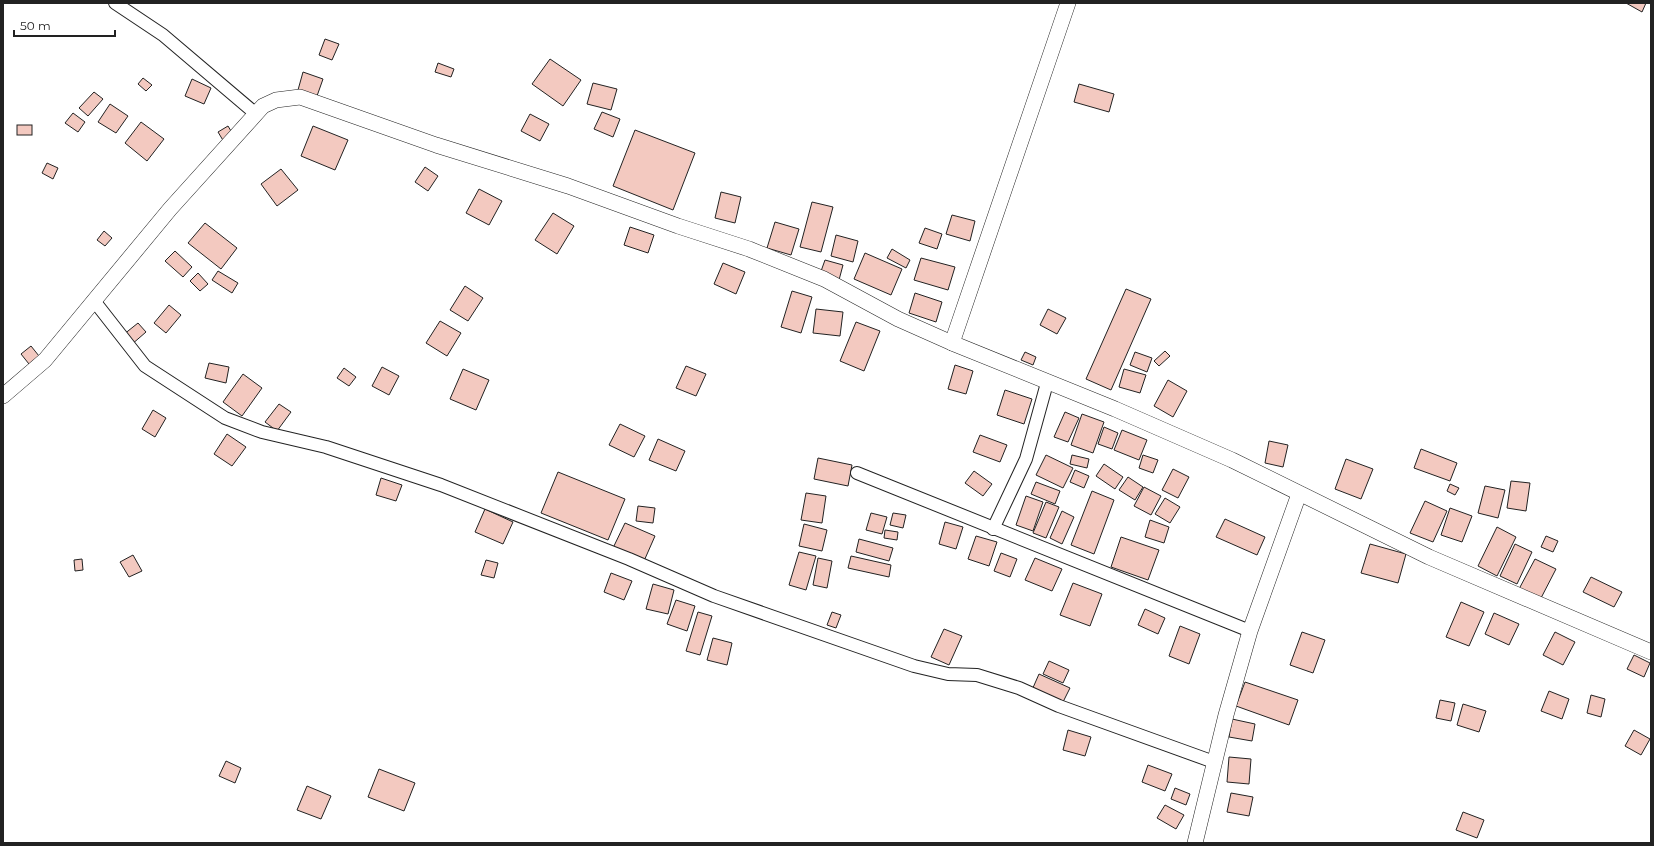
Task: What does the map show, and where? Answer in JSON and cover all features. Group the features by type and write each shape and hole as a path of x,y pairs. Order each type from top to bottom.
{"street":[{"path":"115,3 163,35 256,114"},
{"path":"952,343 1068,3"},
{"path":"3,396 45,360 95,302 170,209 263,106 276,100 300,97 316,101 436,145 568,186 678,226 750,250 824,279 898,319 1047,383 1115,409 1232,460 1430,557 1651,652"},
{"path":"95,302 145,366 225,418 262,432 326,447 442,486 629,559 714,596 914,666 948,674 977,675 1019,688 1059,706 1214,762"},
{"path":"993,529 1026,459 1047,383"},
{"path":"857,473 993,529 1250,631"},
{"path":"1195,843 1214,762 1250,631 1299,494"}],"building":[{"path":"1626,3 1646,3 1642,12"},
{"path":"325,39 339,44 332,60 319,55"},
{"path":"550,59 581,80 563,106 532,84"},
{"path":"438,63 454,69 451,77 435,72"},
{"path":"303,72 323,79 317,96 298,90"},
{"path":"143,78 152,85 146,91 138,84"},
{"path":"192,79 211,88 204,104 185,96"},
{"path":"593,83 617,89 611,110 587,104"},
{"path":"1079,84 1114,94 1109,112 1074,102"},
{"path":"94,92 103,99 88,116 79,108"},
{"path":"110,104 128,116 116,133 98,122"},
{"path":"602,112 620,119 613,137 594,129"},
{"path":"73,113 85,122 78,132 65,123"},
{"path":"530,114 549,124 540,141 521,131"},
{"path":"141,122 164,139 147,161 125,143"},
{"path":"17,125 32,125 32,135 17,135"},
{"path":"228,126 234,136 224,142 218,132"},
{"path":"313,126 348,140 335,170 301,156"},
{"path":"635,130 695,153 673,210 613,186"},
{"path":"47,163 58,168 53,179 42,173"},
{"path":"425,167 438,176 428,191 415,182"},
{"path":"281,169 298,190 277,206 261,184"},
{"path":"479,189 502,201 489,225 466,213"},
{"path":"721,192 741,197 735,223 715,218"},
{"path":"812,202 833,207 821,252 800,247"},
{"path":"553,213 574,226 557,254 535,240"},
{"path":"952,215 975,221 970,241 946,234"},
{"path":"775,222 799,229 791,255 767,248"},
{"path":"205,223 237,248 221,269 188,243"},
{"path":"630,227 654,235 648,253 624,245"},
{"path":"925,228 942,234 937,249 919,243"},
{"path":"104,231 112,238 105,246 97,240"},
{"path":"836,235 858,241 853,262 831,256"},
{"path":"892,249 910,260 906,268 887,258"},
{"path":"175,251 192,267 183,277 165,261"},
{"path":"865,253 902,269 891,295 854,279"},
{"path":"921,258 955,267 948,290 914,280"},
{"path":"825,260 843,265 839,280 820,274"},
{"path":"723,263 745,272 736,294 714,284"},
{"path":"218,271 238,283 232,293 212,280"},
{"path":"198,273 208,284 200,291 190,281"},
{"path":"465,286 483,298 468,321 450,310"},
{"path":"1126,289 1151,299 1111,390 1086,379"},
{"path":"792,291 812,297 801,333 781,327"},
{"path":"915,293 942,302 936,322 909,313"},
{"path":"169,305 181,315 166,333 154,323"},
{"path":"816,309 843,312 840,336 813,333"},
{"path":"1048,309 1066,318 1057,334 1040,325"},
{"path":"440,321 461,333 447,356 426,343"},
{"path":"856,322 880,331 864,371 840,361"},
{"path":"138,323 146,332 131,345 123,335"},
{"path":"31,346 39,356 29,364 21,354"},
{"path":"1165,351 1170,356 1159,366 1154,361"},
{"path":"1025,352 1036,357 1033,365 1021,360"},
{"path":"1135,352 1152,358 1147,372 1130,365"},
{"path":"209,363 229,367 226,383 205,378"},
{"path":"955,365 973,371 966,394 948,389"},
{"path":"686,366 706,374 696,396 676,388"},
{"path":"382,367 399,376 389,395 372,386"},
{"path":"344,368 356,377 349,386 337,378"},
{"path":"463,369 489,380 476,410 450,399"},
{"path":"1124,369 1146,375 1140,393 1119,387"},
{"path":"243,374 262,388 242,416 223,402"},
{"path":"1168,380 1187,391 1173,417 1154,406"},
{"path":"1005,390 1032,399 1024,424 997,415"},
{"path":"279,404 291,412 277,431 265,422"},
{"path":"153,410 166,418 155,437 142,429"},
{"path":"1065,412 1079,418 1068,442 1054,437"},
{"path":"1082,414 1104,422 1093,453 1071,445"},
{"path":"620,424 645,436 634,457 609,445"},
{"path":"1104,427 1118,433 1112,449 1098,444"},
{"path":"1122,430 1147,440 1139,460 1114,450"},
{"path":"227,434 246,447 232,466 214,454"},
{"path":"980,435 1007,445 1000,462 973,452"},
{"path":"658,439 685,451 676,471 649,460"},
{"path":"1269,441 1288,445 1283,467 1265,463"},
{"path":"1421,449 1457,463 1450,481 1414,468"},
{"path":"1046,455 1073,468 1063,488 1036,475"},
{"path":"1072,455 1089,459 1087,468 1070,464"},
{"path":"1143,455 1158,460 1153,473 1139,468"},
{"path":"818,458 852,465 848,486 814,479"},
{"path":"1346,459 1373,469 1361,499 1335,489"},
{"path":"1104,464 1123,477 1115,489 1096,476"},
{"path":"1173,469 1189,477 1178,498 1162,490"},
{"path":"1075,470 1089,476 1084,488 1070,482"},
{"path":"974,471 992,484 983,496 965,483"},
{"path":"558,472 625,499 608,540 541,513"},
{"path":"1128,477 1143,487 1135,500 1119,490"},
{"path":"381,478 402,485 396,501 376,495"},
{"path":"1511,481 1530,483 1526,511 1507,508"},
{"path":"1036,482 1060,491 1055,504 1031,494"},
{"path":"1450,484 1459,488 1455,495 1447,491"},
{"path":"1485,486 1505,490 1498,518 1478,513"},
{"path":"1144,487 1161,496 1151,515 1134,506"},
{"path":"1092,491 1114,500 1094,554 1071,545"},
{"path":"806,493 826,496 822,523 801,520"},
{"path":"1026,496 1043,502 1033,531 1016,525"},
{"path":"1165,498 1180,507 1170,523 1155,514"},
{"path":"1425,501 1447,511 1433,542 1410,533"},
{"path":"1046,502 1059,507 1046,538 1033,533"},
{"path":"638,506 655,508 653,523 636,521"},
{"path":"1450,508 1472,516 1462,542 1441,535"},
{"path":"485,509 513,522 503,544 475,532"},
{"path":"1062,511 1074,517 1062,544 1050,538"},
{"path":"871,513 887,517 882,534 866,530"},
{"path":"893,513 906,515 903,528 890,525"},
{"path":"1225,519 1265,537 1257,555 1216,537"},
{"path":"1150,520 1169,527 1164,543 1145,537"},
{"path":"945,522 963,527 956,549 939,544"},
{"path":"625,523 655,536 644,561 613,548"},
{"path":"804,524 827,530 822,551 799,546"},
{"path":"1497,527 1516,537 1497,576 1478,566"},
{"path":"885,530 898,532 897,540 884,538"},
{"path":"976,536 997,542 989,566 968,559"},
{"path":"1546,536 1558,541 1553,552 1541,547"},
{"path":"1121,537 1159,550 1148,580 1111,567"},
{"path":"859,539 893,548 889,561 856,552"},
{"path":"1370,544 1406,554 1398,583 1361,573"},
{"path":"1515,544 1532,552 1517,584 1500,576"},
{"path":"799,552 816,556 806,590 789,585"},
{"path":"1001,553 1017,559 1010,577 994,571"},
{"path":"133,555 142,571 129,577 120,562"},
{"path":"851,556 891,565 889,577 848,568"},
{"path":"818,558 832,561 827,588 813,585"},
{"path":"1035,558 1062,569 1052,591 1025,580"},
{"path":"82,559 83,570 75,571 74,560"},
{"path":"1535,559 1556,569 1540,600 1519,589"},
{"path":"486,560 498,563 494,578 481,575"},
{"path":"611,573 632,581 624,600 604,592"},
{"path":"1591,577 1622,592 1614,607 1583,592"},
{"path":"1073,583 1102,594 1090,626 1060,615"},
{"path":"653,584 674,590 668,614 646,609"},
{"path":"676,600 695,606 687,631 667,624"},
{"path":"1461,602 1484,612 1469,646 1446,637"},
{"path":"1145,609 1165,618 1158,634 1138,625"},
{"path":"698,612 712,616 700,655 686,651"},
{"path":"832,612 841,615 836,628 827,625"},
{"path":"1494,613 1519,624 1509,645 1485,634"},
{"path":"1180,626 1200,634 1189,664 1169,656"},
{"path":"944,629 962,636 949,665 931,657"},
{"path":"1302,632 1325,640 1313,673 1290,665"},
{"path":"1555,632 1575,642 1563,665 1543,655"},
{"path":"713,638 732,643 727,665 707,660"},
{"path":"1634,655 1650,663 1644,677 1627,669"},
{"path":"1049,661 1069,670 1063,683 1043,674"},
{"path":"1039,674 1070,688 1062,704 1032,690"},
{"path":"1245,682 1298,700 1289,725 1236,706"},
{"path":"1549,691 1569,699 1562,719 1541,711"},
{"path":"1591,695 1605,699 1601,717 1587,713"},
{"path":"1440,700 1455,703 1451,721 1436,718"},
{"path":"1463,704 1486,711 1479,732 1457,725"},
{"path":"1232,719 1255,724 1252,741 1229,737"},
{"path":"1068,730 1091,737 1085,756 1063,750"},
{"path":"1634,730 1650,739 1641,755 1625,746"},
{"path":"1229,757 1251,759 1249,784 1227,782"},
{"path":"226,761 241,768 235,783 219,776"},
{"path":"1148,765 1172,774 1165,791 1142,782"},
{"path":"379,769 415,783 404,811 368,797"},
{"path":"307,786 331,796 321,819 297,810"},
{"path":"1175,788 1190,794 1186,805 1171,799"},
{"path":"1231,793 1253,797 1249,816 1227,812"},
{"path":"1165,805 1184,815 1176,829 1157,818"},
{"path":"1463,812 1484,820 1477,838 1456,830"}]}
